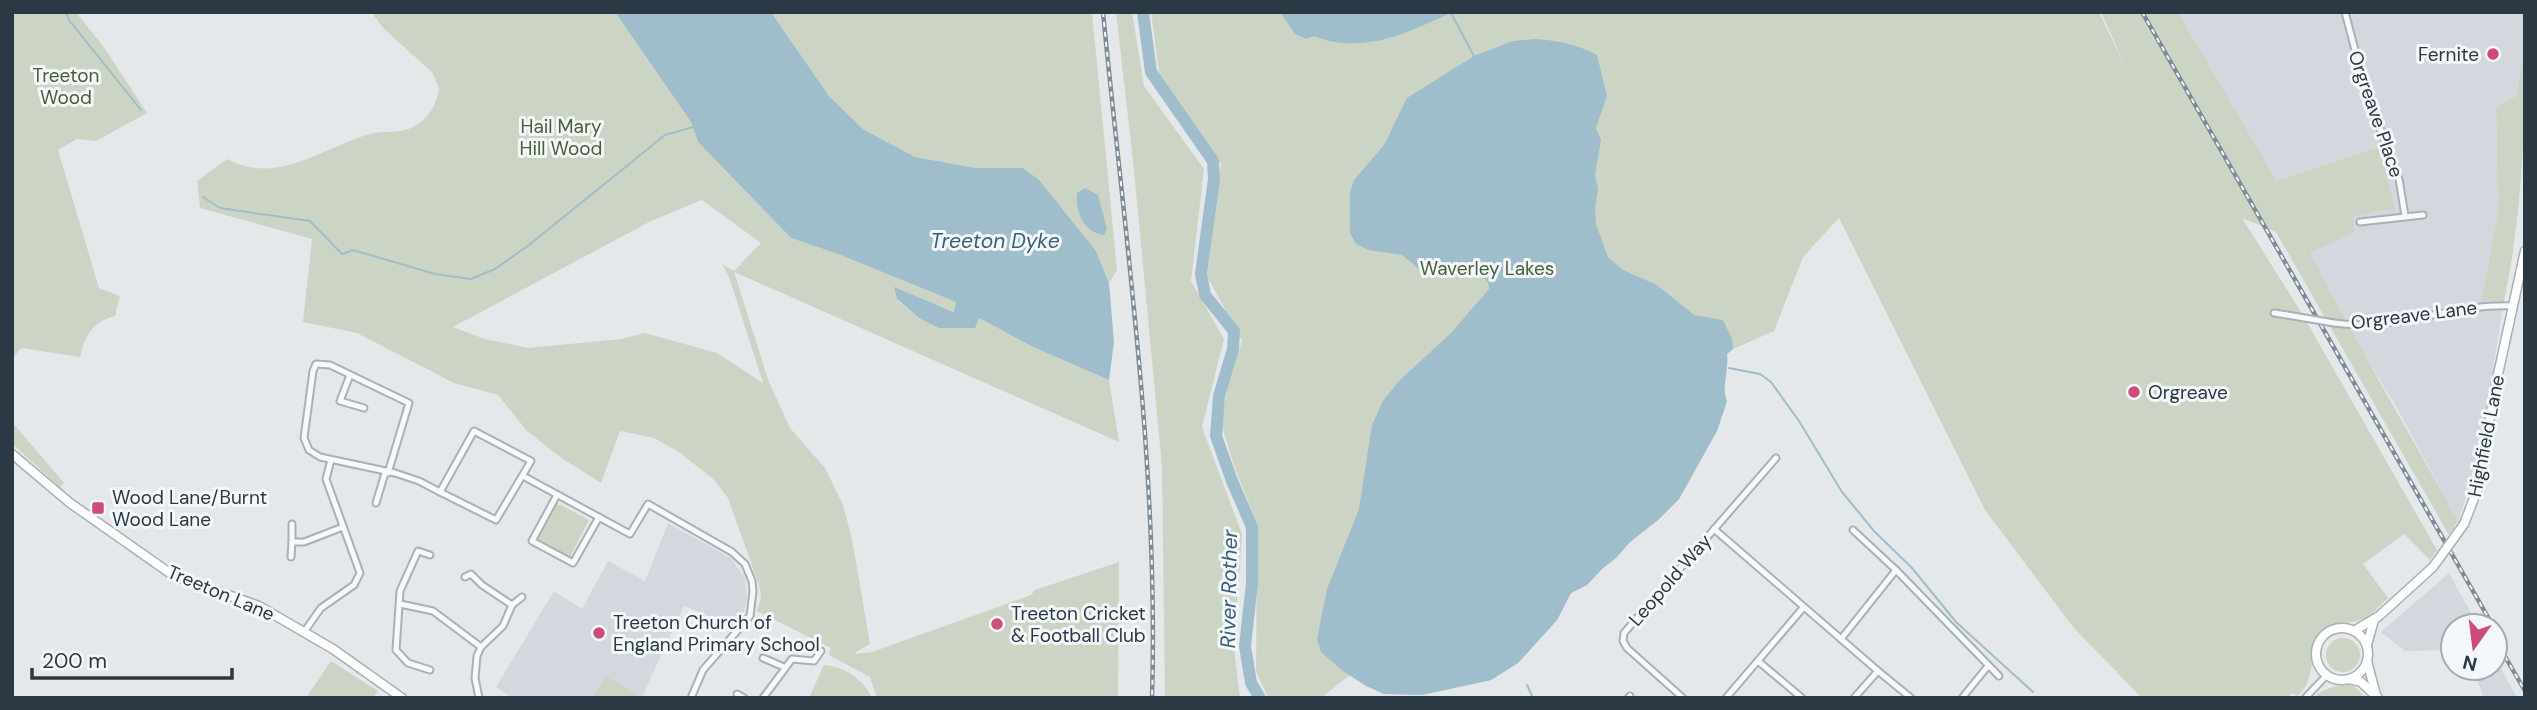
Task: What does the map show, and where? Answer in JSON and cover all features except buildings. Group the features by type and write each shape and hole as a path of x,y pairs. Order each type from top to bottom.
{"main road":[{"name":"Highfield Lane","path":"2354,631 2374,620 2433,567 2469,516 2478,488 2495,388 2525,251"},
{"name":"Orgreave Lane","path":"2514,302 2525,299"},
{"name":"Treeton Lane","path":"12,454 70,503 174,576 259,606 304,632 402,698"},
{"path":"2374,620 2367,645 2367,661 2377,696"},
{"path":"2367,645 2354,631 2332,631 2320,641 2317,648 2318,663 2327,675 2334,679 2361,682 2377,696"},
{"path":"2349,679 2357,676 2367,661"}],"street":[{"name":"Orgreave Place","path":"2345,12 2355,58 2399,179 2405,216"},
{"path":"2360,222 2423,215"},
{"name":"Orgreave Lane","path":"2274,313 2334,323 2367,325 2514,302"},
{"path":"376,503 386,473 409,403 322,362 316,364 304,438 309,450 320,457 331,460 386,473 419,481 440,492 496,520 531,461 474,431 440,492"},
{"path":"350,375 340,401 364,408"},
{"name":"Leopold Way","path":"1683,698 1627,648 1623,641 1624,633 1776,458"},
{"path":"304,632 321,608 351,588 359,577 360,569 326,479 331,460"},
{"path":"523,476 630,534 648,504 740,558 750,573 753,591 750,616 703,670 691,698"},
{"path":"557,495 532,541 573,563 599,517"},
{"path":"291,557 292,524"},
{"path":"292,542 304,542 343,527"},
{"path":"1714,529 1911,698"},
{"path":"1853,530 1896,570 1998,676"},
{"path":"430,555 418,551 400,591 396,650 408,663 430,670"},
{"path":"471,565 468,576 512,605"},
{"path":"1841,639 1896,570"},
{"path":"480,698 474,670 481,647 503,626 512,605 522,597"},
{"path":"400,604 433,611 481,647"},
{"path":"1726,698 1803,608"},
{"path":"763,698 792,659 814,661 821,651"},
{"path":"763,658 784,667"},
{"path":"1758,661 1802,698"},
{"path":"1962,698 1989,666"},
{"path":"1854,698 1878,671"},
{"path":"2305,698 2327,675"},
{"path":"737,694 744,698"}],"shaded area":[{"path":"2178,12 2525,12 2525,46 2516,96 2496,107 2498,213 2481,301 2504,301 2478,464 2458,521 2397,408 2352,335 2309,252 2354,232 2352,216 2379,148 2277,181"},
{"name":"Treeton Church of England Primary School","path":"668,523 731,558 745,578 747,600 742,618 735,627 684,606 642,697 606,676 592,698 512,698 496,687 554,591 582,609 608,561 645,581"},
{"path":"2449,573 2470,612 2439,612 2439,650 2405,651 2381,632"},
{"path":"2478,682 2508,682 2517,698 2484,698"}],"green space":[{"name":"Treeton Wood","path":"12,12 76,12 106,50 147,113 96,141 77,139 58,150 99,288 120,296 115,316 100,322 91,330 80,357 21,348 12,359"},
{"name":"Hail Mary Hill Wood","path":"371,12 615,12 691,122 698,142 791,238 956,302 955,312 895,288 897,300 919,318 979,318 1033,347 1109,380 1119,442 734,272 769,382 790,428 825,468 843,505 852,539 870,644 855,654 872,652 1031,595 1035,590 1119,562 1118,698 877,698 870,677 829,655 831,648 757,611 761,599 760,588 728,498 713,479 679,452 654,438 620,431 601,483 560,457 527,431 498,395 454,383 357,333 303,322 312,239 200,208 197,181 227,159 246,166 282,167 370,134 408,129 423,120 434,106 439,88 432,72 384,29","holes":["702,200 761,243 734,271 722,264 729,277 763,383 717,353 645,333 621,339 528,348 485,339 453,327 651,221"]},
{"path":"771,12 1092,12 1117,270 1109,283 1096,251 1023,168 976,168 915,157 863,129 829,96"},
{"path":"1116,12 1132,12 1144,86 1204,169 1191,281 1224,339 1202,427 1242,534 1234,648 1240,698 1165,698 1162,467"},
{"name":"Waverley Lakes","path":"1151,12 2099,12 2127,70 2101,12 2178,12 2277,181 2379,147 2395,209 2353,216 2354,232 2310,253 2458,521 2449,535 2276,232 2242,218 2301,312 2437,550 2430,560 2404,534 2363,564 2388,598 2363,619 2336,624 2322,632 2314,647 2308,681 2297,696 2292,693 2287,698 2142,698 2073,627 1985,510 1839,218 1803,257 1774,331 1727,354 1724,390 1727,401 1717,431 1679,499 1587,585 1571,593 1557,620 1518,663 1491,680 1422,695 1384,694 1350,675 1321,698 1271,698 1256,671 1257,523 1235,469 1221,423 1228,385 1242,341 1207,276 1221,164 1159,73"},
{"path":"2525,46 2521,174 2510,269 2504,301 2481,301 2498,213 2496,107 2516,96"},
{"path":"12,422 64,483 60,487 12,444"},
{"path":"556,505 589,520 570,557 538,541 538,536"},
{"path":"2343,638 2355,643 2360,655 2355,667 2343,672 2331,667 2326,655 2331,643"},
{"path":"331,661 378,691 373,698 306,698"},
{"path":"824,665 839,668 852,675 864,685 872,698 809,698"},
{"path":"606,676 642,697 642,698 592,698"},
{"path":"2337,685 2353,685 2366,698 2313,698"}],"water":[{"name":"Treeton Dyke","path":"615,12 771,12 829,96 863,129 915,157 976,168 1023,168 1039,180 1096,251 1109,283 1114,342 1109,380 1033,347 979,318 975,328 939,328 919,318 897,299 894,287 954,312 956,302 791,238 698,142 691,122"},
{"path":"1280,12 1453,12 1402,34 1350,43 1332,42 1314,36 1306,39 1295,34"},
{"path":"1536,39 1568,44 1597,55 1607,96 1596,128 1601,140 1595,175 1598,189 1595,208 1596,224 1608,257 1623,270 1657,285 1694,315 1723,320 1732,339 1733,349 1727,354 1727,401 1717,431 1679,499 1587,585 1571,593 1557,620 1518,663 1491,680 1422,695 1384,694 1343,671 1321,652 1317,639 1327,589 1359,509 1372,425 1383,401 1399,381 1452,332 1489,289 1488,282 1482,276 1450,269 1439,272 1418,268 1402,255 1369,250 1356,244 1350,233 1350,192 1354,180 1384,145 1407,98 1474,56 1513,41"},
{"path":"1085,188 1098,195 1107,229 1104,235 1091,230 1079,213 1077,193"}],"waterway":[{"path":"66,12 69,20 141,110"},
{"name":"River Rother","path":"1143,12 1151,72 1213,161 1214,179 1201,274 1205,295 1234,331 1233,349 1219,396 1216,436 1252,527 1252,583 1245,646 1251,683 1260,698"},
{"path":"1451,13 1474,56"},
{"path":"203,197 220,208 310,221 342,254 353,250 435,274 471,279 495,269 529,245 665,135 693,127"},
{"path":"1729,368 1760,374 1771,382 1799,421 1842,492 1874,531 1912,568 1956,622 2033,692"},
{"path":"1527,685 1533,698"},
{"path":"2327,697 2334,698"}],"railway":[{"path":"1103,12 1145,440 1153,612 1152,698"},
{"path":"2142,12 2485,612"},
{"path":"2509,663 2525,691"}],"place":[{"name":"Fernite","path":"2493,54"},
{"name":"Orgreave","path":"2134,392"},
{"name":"Wood Lane/Burnt Wood Lane","path":"98,508"},
{"name":"Treeton Cricket & Football Club","path":"997,624"},
{"name":"Treeton Church of England Primary School","path":"599,633"}]}
